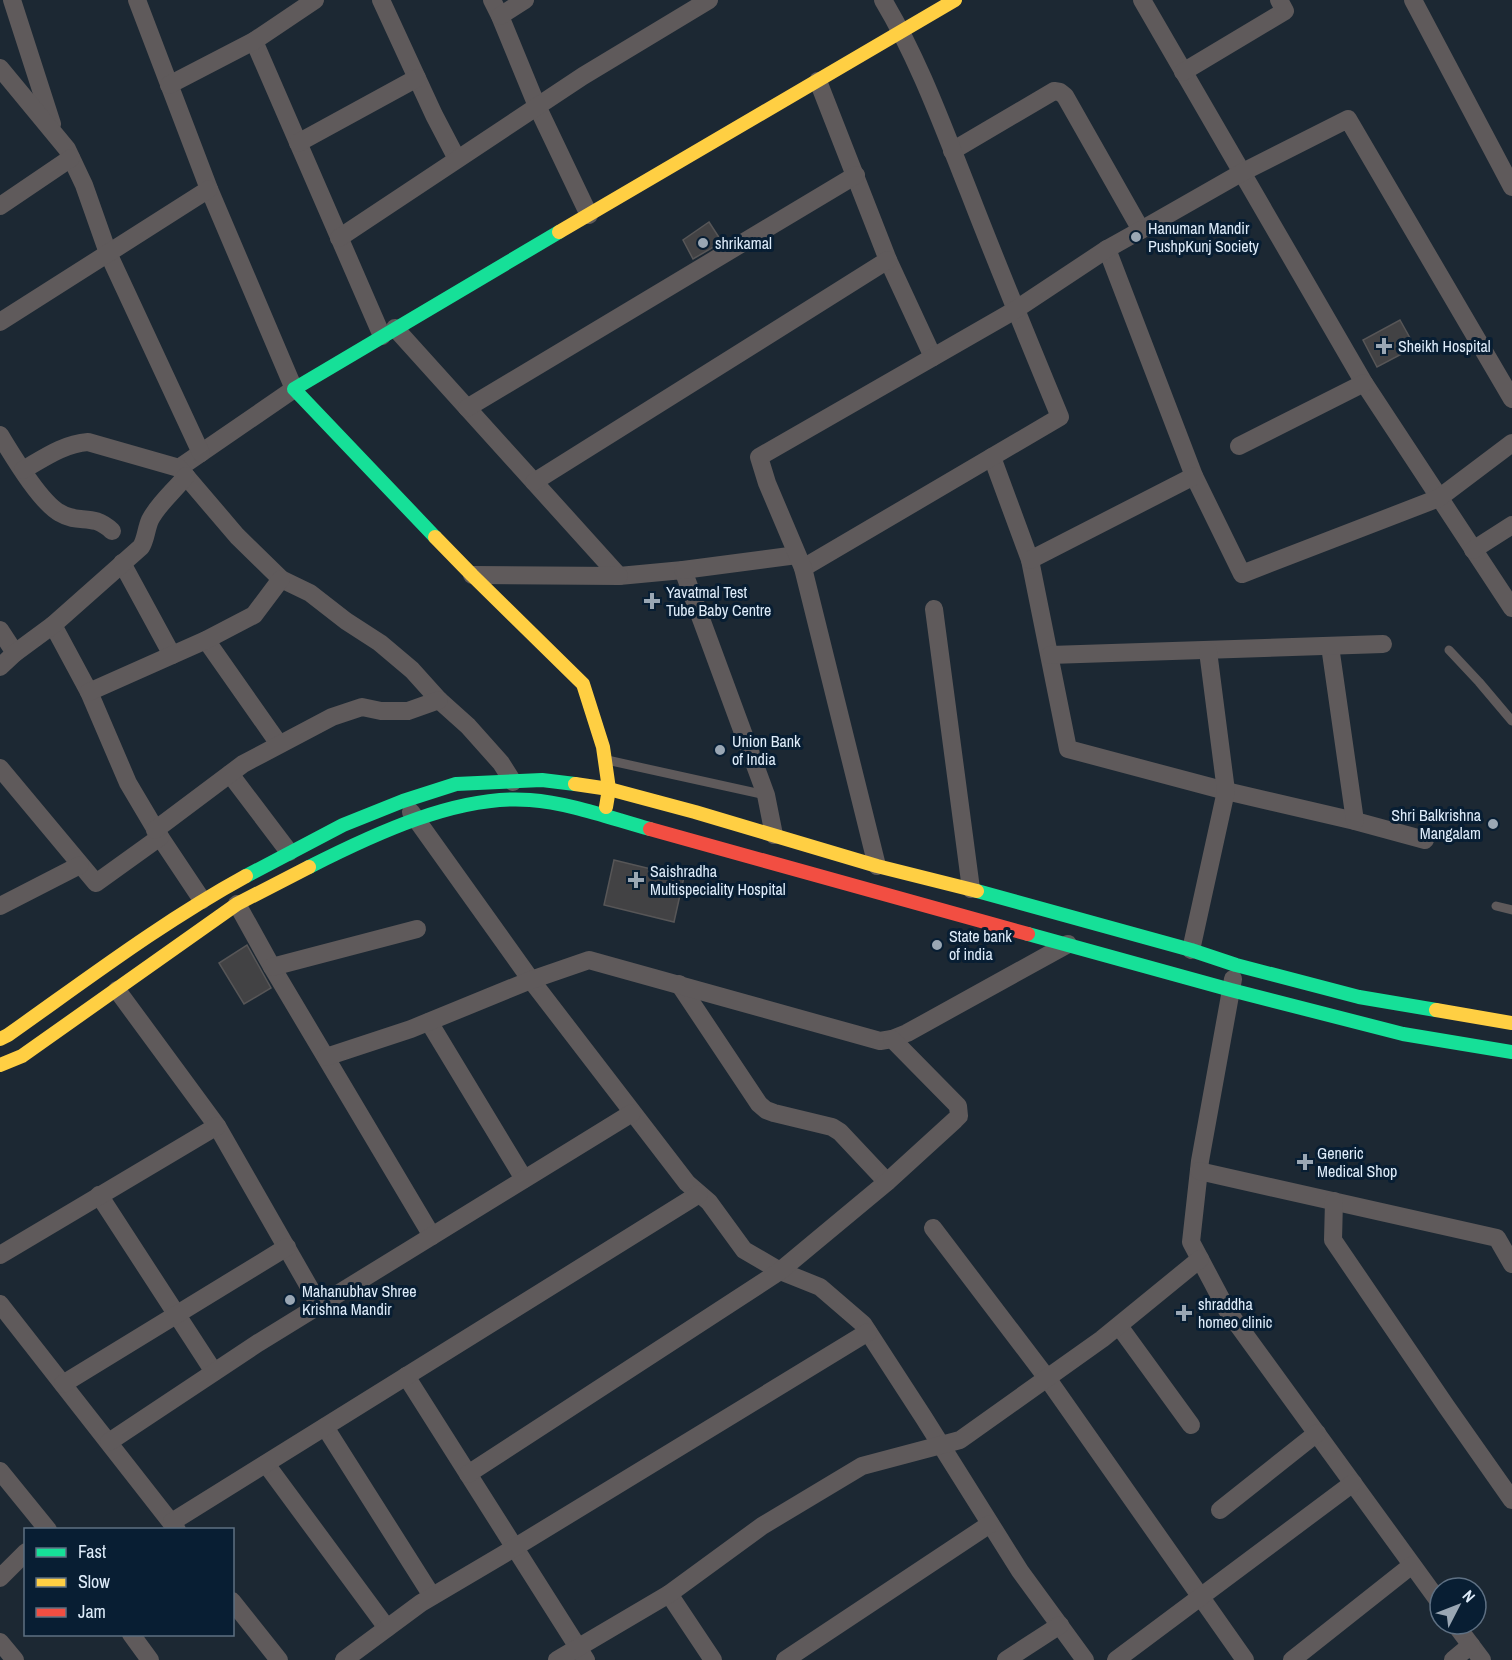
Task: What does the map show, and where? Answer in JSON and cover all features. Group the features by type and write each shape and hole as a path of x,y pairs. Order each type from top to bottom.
{"main road":[{"path":"605,816 609,789 603,747 583,684 472,575 294,389 955,0"},
{"path":"0,1039 202,900 343,825 403,801 456,784 542,780 609,789 877,866 971,889 1191,950 1236,965 1359,997 1512,1023"},
{"path":"0,1065 22,1056 237,904 346,848 416,819 501,799 560,804 1231,990 1403,1034 1512,1052"},
{"path":"914,902 921,877"}],"street":[{"path":"12,0 56,136"},
{"path":"0,668 15,653 53,626 141,547 155,512 183,472 201,453 294,389 209,189 137,0"},
{"path":"169,85 254,41 315,0"},
{"path":"381,0 457,159"},
{"path":"525,0 496,8 537,106 589,214"},
{"path":"339,238 583,76 709,0"},
{"path":"472,575 619,576 800,562 992,457 1060,417 902,31 883,0"},
{"path":"1142,0 1364,384 1512,608"},
{"path":"1183,72 1285,11 1279,0"},
{"path":"1413,0 1512,187"},
{"path":"254,41 339,238 388,332 467,408 619,576"},
{"path":"0,68 67,149 84,185 108,253 201,453"},
{"path":"298,143 417,78"},
{"path":"818,81 888,260 933,357"},
{"path":"952,151 1054,91 1060,92 1065,96 1141,230"},
{"path":"877,866 800,562 767,483 759,456 1015,310 1107,249 1241,173 1348,119 1512,399"},
{"path":"0,206 71,158"},
{"path":"467,408 855,176"},
{"path":"0,322 209,189"},
{"path":"1107,249 1194,476 1242,574 1439,498 1512,443"},
{"path":"534,482 888,260"},
{"path":"1239,446 1364,384"},
{"path":"0,435 48,505 73,519 94,519 104,523 112,531"},
{"path":"23,470 62,447 88,442 183,472 237,536 281,579 310,593 346,621 380,643 412,670 501,763 513,782"},
{"path":"992,457 1030,560 1068,749 1425,840"},
{"path":"1030,560 1194,476"},
{"path":"1473,550 1512,525"},
{"path":"122,563 172,655"},
{"path":"683,570 766,795 774,836"},
{"path":"89,692 206,640 254,615 281,579"},
{"path":"934,609 971,889"},
{"path":"53,626 89,692 128,783 202,900"},
{"path":"0,630 15,653"},
{"path":"206,640 279,744"},
{"path":"1050,656 1383,644"},
{"path":"1330,646 1355,821"},
{"path":"1191,950 1226,791 1208,651"},
{"path":"0,768 96,884 243,764 279,744 332,717 362,707 381,711 408,711 439,700"},
{"path":"230,774 289,852"},
{"path":"403,801 531,980 687,1184 708,1202 744,1251 780,1271 820,1287 863,1324 1020,1571 1085,1660"},
{"path":"0,906 80,865"},
{"path":"237,904 432,1236"},
{"path":"272,967 417,929"},
{"path":"326,1057 429,1022 531,980 589,960 880,1041 892,1040 1068,944"},
{"path":"1236,965 1198,1171 1191,1242 1227,1310 1428,1587"},
{"path":"679,984 759,1104 774,1113 832,1127 840,1132 887,1182"},
{"path":"117,990 217,1126 320,1306"},
{"path":"429,1022 524,1179"},
{"path":"468,1474 780,1271 887,1182 959,1116 958,1106 892,1040"},
{"path":"109,1442 258,1343 632,1113"},
{"path":"0,1255 217,1126"},
{"path":"1198,1171 1497,1238 1512,1264"},
{"path":"0,1304 174,1526 324,1427 699,1194"},
{"path":"99,1196 214,1372"},
{"path":"1334,1202 1333,1240 1512,1500"},
{"path":"933,1228 1047,1378 1245,1660"},
{"path":"63,1384 287,1247"},
{"path":"557,1660 582,1654 762,1526 862,1466 960,1440 1119,1326 1200,1259"},
{"path":"1119,1326 1191,1425"},
{"path":"344,1660 432,1596 868,1332"},
{"path":"406,1376 582,1654"},
{"path":"324,1427 432,1596"},
{"path":"1220,1510 1317,1433"},
{"path":"266,1464 387,1628"},
{"path":"0,1471 46,1528"},
{"path":"1116,1660 1353,1483"},
{"path":"785,1660 990,1524"},
{"path":"0,1578 24,1554"},
{"path":"1292,1660 1412,1565"},
{"path":"669,1594 713,1660"},
{"path":"234,1603 279,1660"},
{"path":"1006,1660 1060,1625"},
{"path":"132,1636 150,1660"},
{"path":"1454,1660 1476,1653 1464,1636"},
{"path":"0,1642 15,1660"}],"lane":[{"path":"1449,650 1512,722"},
{"path":"604,759 766,795"},
{"path":"1496,906 1512,910"}],"building":[{"name":"shrikamal","path":"709,222 722,242 693,259 683,240"},
{"path":"1400,320 1415,347 1377,367 1363,340"},
{"path":"614,860 684,877 674,922 604,905"},
{"path":"247,945 271,988 244,1004 219,963"}],"traffic: fast":[{"path":"435,537 294,389 559,232"},
{"path":"246,876 343,825 403,801 456,784 542,780 575,784"},
{"path":"309,867 360,842 416,819 474,803 530,800 560,804 650,829"},
{"path":"977,891 1191,950 1236,965 1359,997 1436,1010"},
{"path":"1028,934 1231,990 1403,1034 1512,1052"}],"traffic: slow":[{"path":"559,232 955,0"},
{"path":"435,537 583,684 603,747 609,789 606,807"},
{"path":"575,784 609,789 877,866 977,891"},
{"path":"0,1065 22,1056 237,904 309,867"},
{"path":"0,1039 154,932 246,876"},
{"path":"1436,1010 1512,1023"}],"traffic: jam":[{"path":"650,829 1028,934"}],"place":[{"name":"Hanuman Mandir PushpKunj Society","path":"1136,237"},
{"name":"shrikamal","path":"703,243"},
{"name":"Sheikh Hospital","path":"1384,346"},
{"name":"Yavatmal Test Tube Baby Centre","path":"652,601"},
{"name":"Union Bank of India","path":"720,750"},
{"name":"Shri Balkrishna Mangalam","path":"1493,824"},
{"name":"Saishradha Multispeciality Hospital","path":"636,880"},
{"name":"State bank of india","path":"937,945"},
{"name":"Generic Medical Shop","path":"1305,1162"},
{"name":"Mahanubhav Shree Krishna Mandir","path":"290,1300"},
{"name":"shraddha homeo clinic","path":"1184,1313"}]}
